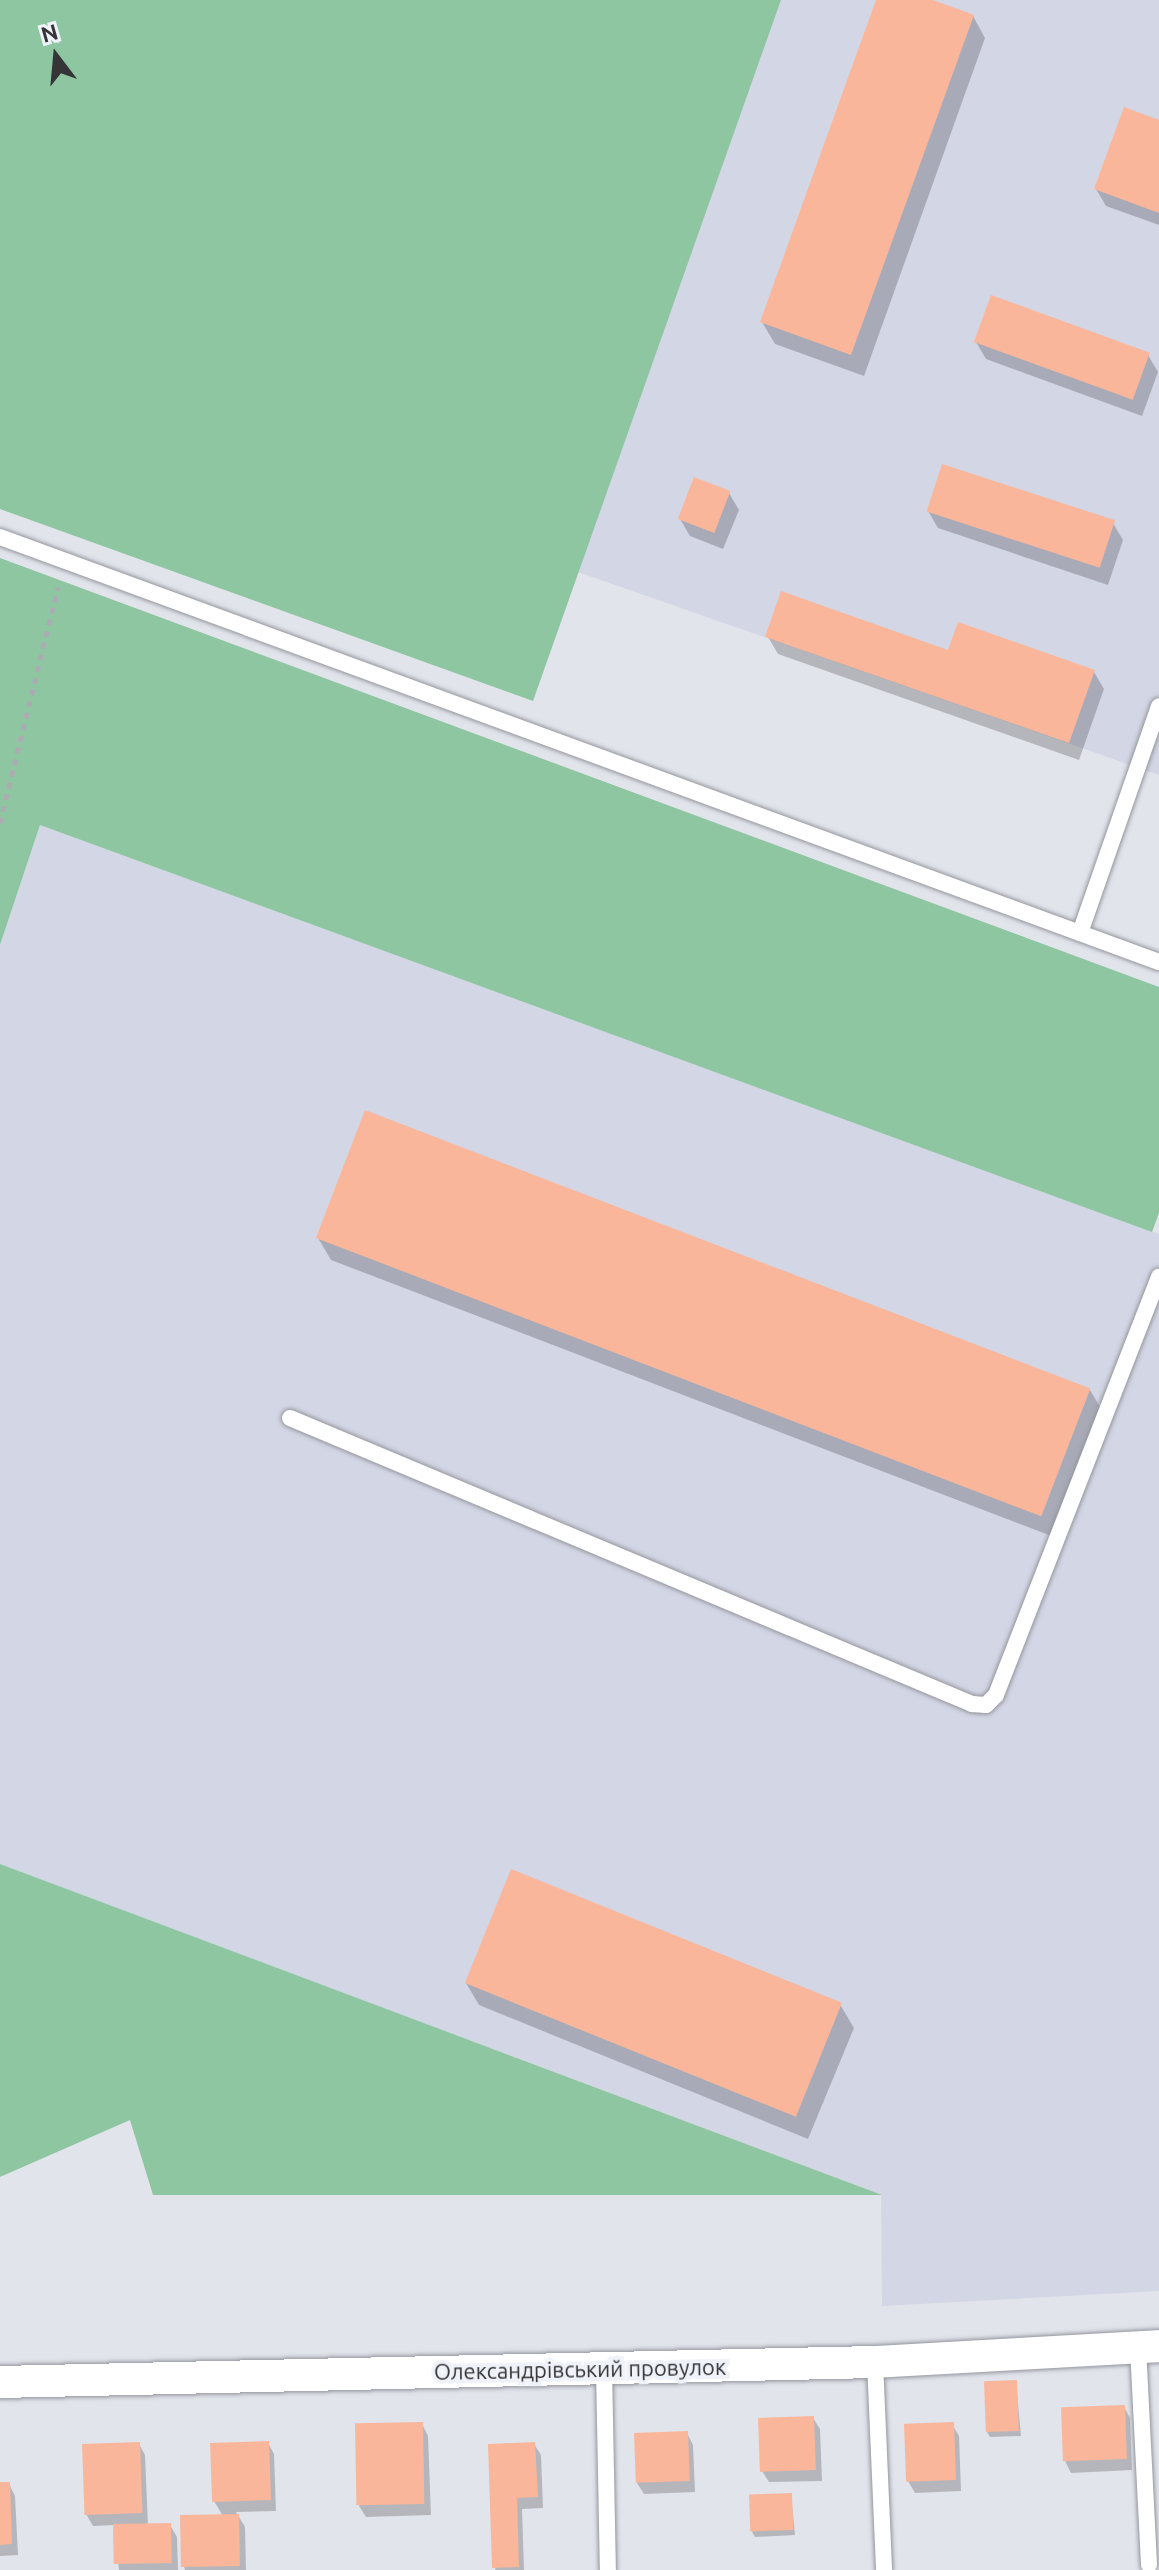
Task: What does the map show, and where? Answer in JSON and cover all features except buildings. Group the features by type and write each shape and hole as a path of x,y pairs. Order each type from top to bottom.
{"street":[{"name":"Олександрівський провулок","path":"0,2382 875,2362 1148,2346"}],"lane":[{"path":"0,537 1159,962"},
{"path":"1080,933 1159,706"},
{"path":"290,1418 957,1698 986,1705 996,1695 1159,1277"},
{"path":"1148,2346 1149,2565"},
{"path":"875,2362 884,2570"},
{"path":"604,2368 608,2570"}],"path":[{"path":"0,823 64,561"}],"shaded area":[{"path":"781,0 1159,0 1159,775 578,572"},
{"path":"40,825 1159,1234 1159,2291 882,2306 881,2195 0,1864 0,945"}],"green space":[{"path":"0,0 781,0 533,701 0,509"},
{"path":"0,558 1159,987 1159,1213 1152,1232 40,825 0,945"},
{"path":"0,1864 882,2195 153,2195 130,2120 0,2177"}]}
